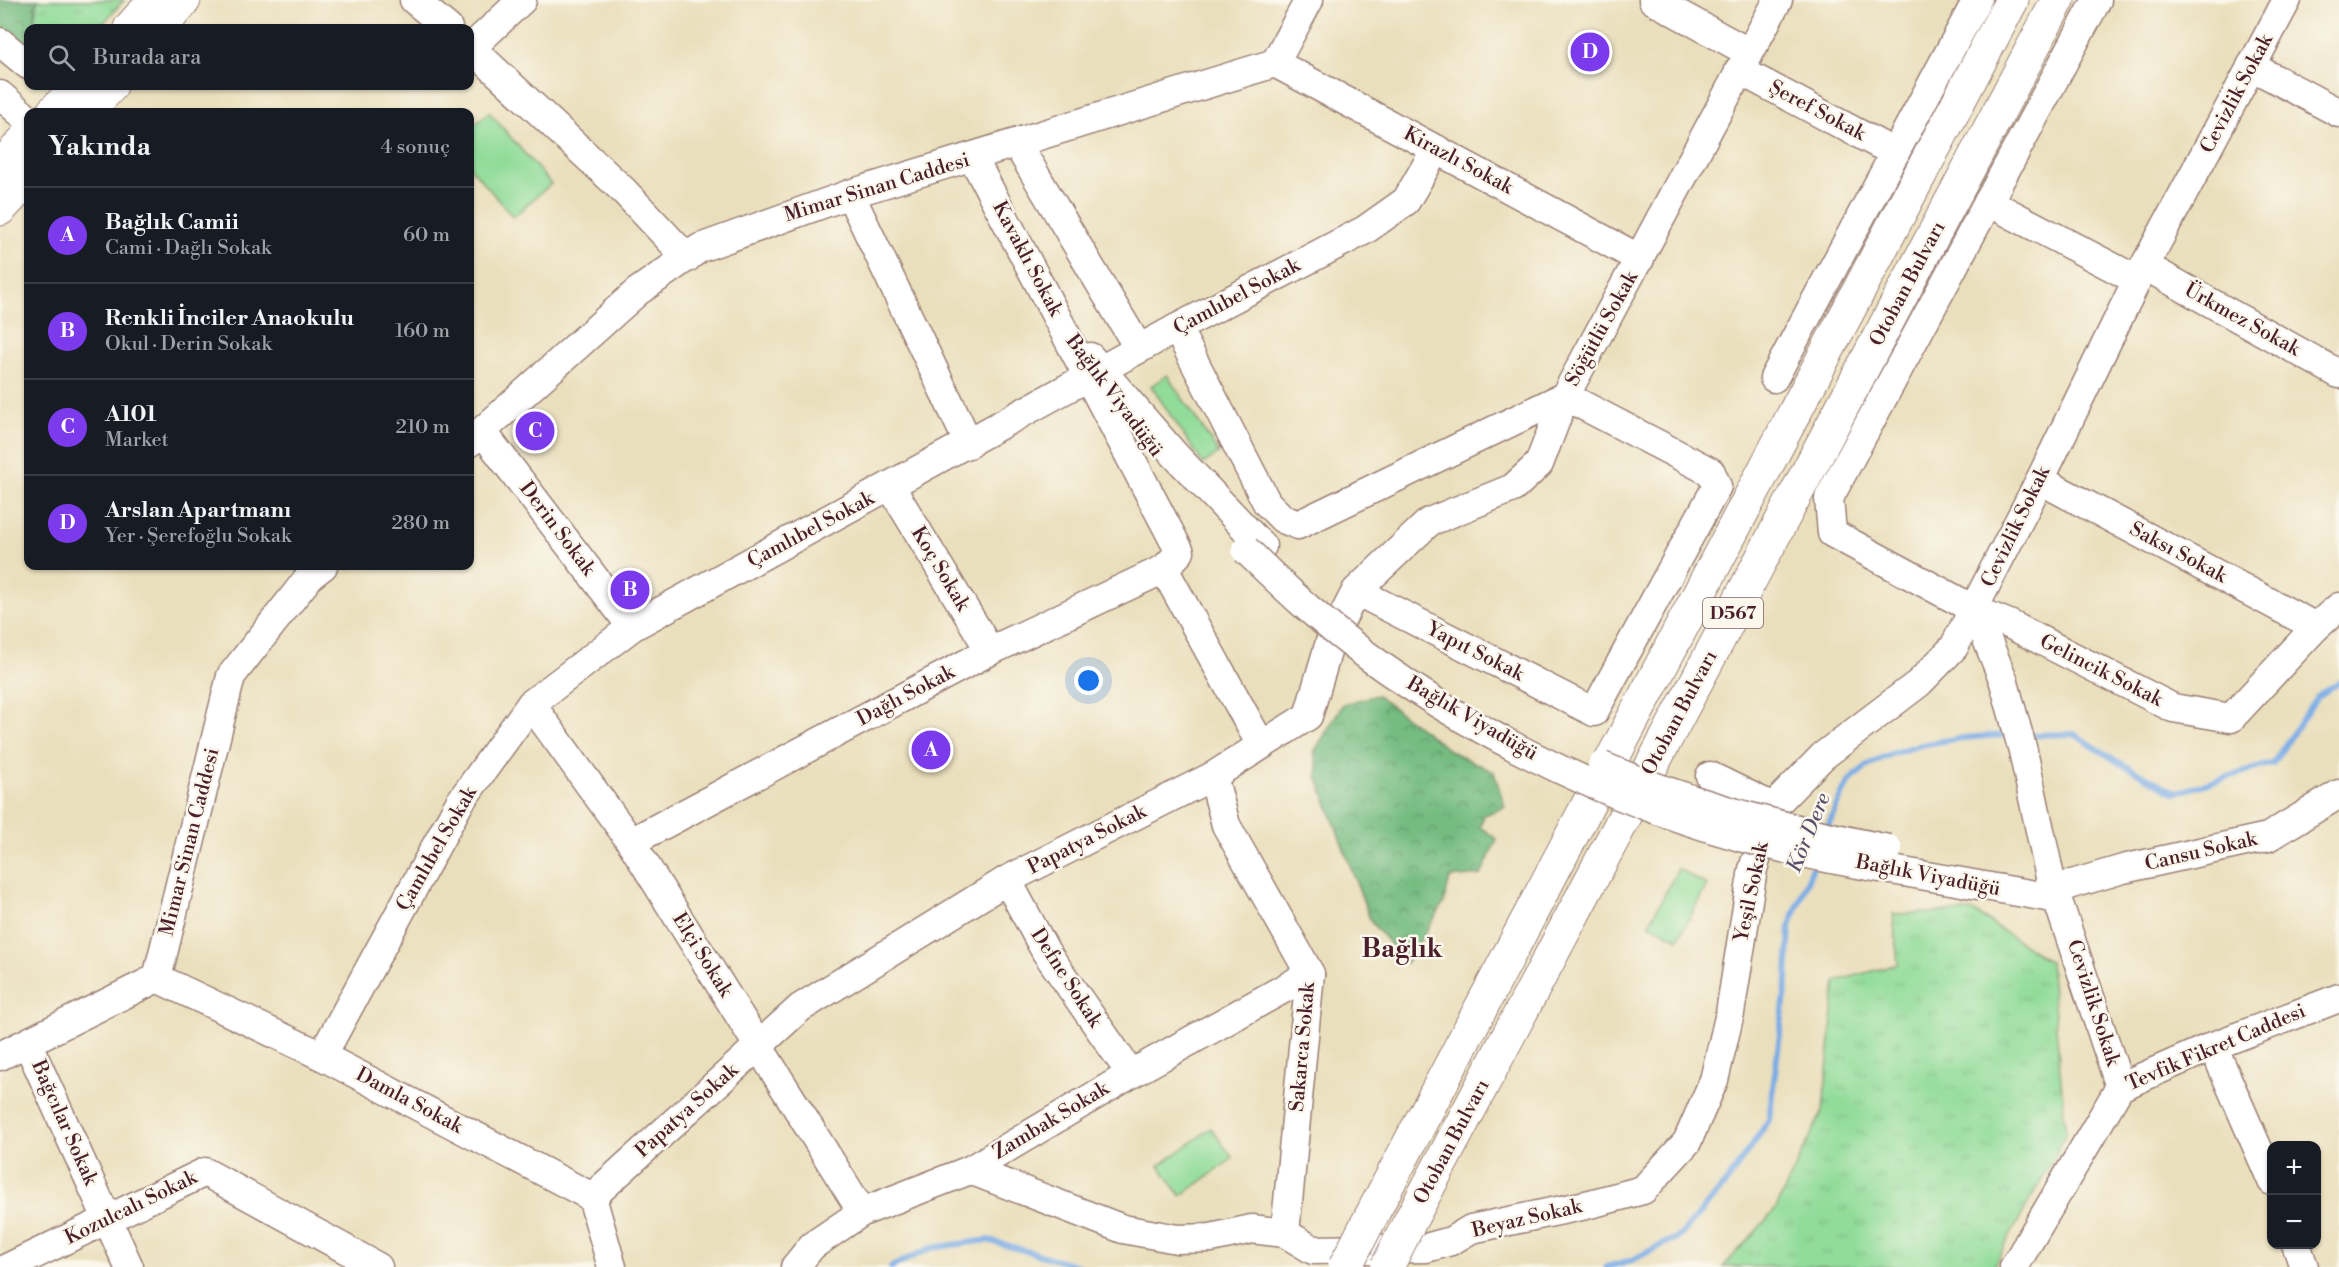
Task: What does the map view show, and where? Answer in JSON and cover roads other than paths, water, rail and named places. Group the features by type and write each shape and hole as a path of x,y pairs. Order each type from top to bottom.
{"main road":[{"path":"134,24 155,0"},
{"path":"163,24 184,0"},
{"name":"Otoban Bulvarı","path":"1345,1267 2012,0"},
{"name":"Otoban Bulvarı","path":"1387,1267 2058,0"},
{"path":"68,99 98,90"},
{"path":"0,168 24,141"},
{"path":"0,209 24,183"}],"street":[{"path":"414,0 443,24"},
{"path":"474,43 522,0"},
{"path":"1275,63 1309,0"},
{"name":"Şeref Sokak","path":"1653,0 1743,61 1895,153"},
{"name":"Söğütlü Sokak","path":"1177,328 1267,503 1282,519 1298,525 1565,396 1640,259 1743,61 1778,0"},
{"path":"1774,378 1977,0"},
{"path":"1989,202 2097,0"},
{"name":"Cevizlik Sokak","path":"2120,1087 2055,888 2003,679 1975,610 2141,273 2287,0"},
{"path":"0,42 24,62"},
{"path":"474,51 624,191 687,258"},
{"name":"Mimar Sinan Caddesi","path":"476,436 637,292 700,248 850,194 973,158 1275,63"},
{"name":"Kirazlı Sokak","path":"1275,63 1640,259"},
{"path":"2251,66 2339,113"},
{"path":"0,95 24,116"},
{"path":"1017,144 1139,349"},
{"name":"Çamlıbel Sokak","path":"322,1056 460,802 531,704 632,627 891,487 1177,328 1365,230 1406,201 1436,149"},
{"name":"Kavaklı Sokak","path":"973,158 1064,329"},
{"path":"850,194 939,386 969,444"},
{"name":"Ürkmez Sokak","path":"1989,202 2141,273 2339,374"},
{"name":"Gelincik Sokak","path":"1989,202 1829,498 1832,533 1975,610 2009,624 2172,708 2231,718 2316,627"},
{"name":"Bağlık Viyadüğü","path":"1064,329 1094,374 1173,473 1254,548 1310,610 1406,682 1512,746 1640,804 1775,846 2055,888"},
{"path":"1094,374 1172,560 1261,745"},
{"name":"Papatya Sokak","path":"592,1197 800,1008 1007,880 1213,776 1308,716 1330,642 1356,591 1429,522 1514,488 1539,464 1565,396"},
{"name":"Yapıt Sokak","path":"1356,591 1594,712 1717,486 1711,472 1565,396"},
{"name":"Derin Sokak","path":"476,436 632,627"},
{"name":"Saksı Sokak","path":"2040,480 2316,627"},
{"name":"Koç Sokak","path":"891,487 990,651"},
{"name":"Dağlı Sokak","path":"631,842 990,651 1172,560"},
{"name":"Mimar Sinan Caddesi","path":"158,978 231,676 310,576 318,570"},
{"path":"2316,627 2339,607"},
{"name":"Yeşil Sokak","path":"1714,1080 1730,1013 1753,869 1773,807 1823,756 1919,682 1954,646 1975,610"},
{"name":"Elçi Sokak","path":"531,704 631,842 862,1212"},
{"name":"Sakarca Sokak","path":"1213,776 1226,825 1310,974 1285,1233"},
{"path":"1710,776 1773,807"},
{"name":"Cansu Sokak","path":"2055,888 2122,869 2268,837 2339,794"},
{"name":"Defne Sokak","path":"1007,880 1046,952 1131,1074"},
{"name":"Zambak Sokak","path":"795,1267 812,1246 862,1212 970,1170 1131,1074 1310,974"},
{"path":"0,1056 158,978"},
{"name":"Damla Sokak","path":"158,978 322,1056 592,1197"},
{"name":"Tevfik Fikret Caddesi","path":"2014,1267 2120,1087 2213,1046 2339,998"},
{"name":"Bağcılar Sokak","path":"28,1044 129,1267"},
{"path":"2213,1046 2267,1172"},
{"name":"Beyaz Sokak","path":"1285,1233 1313,1250 1426,1248 1451,1241 1471,1229 1586,1205 1643,1190 1687,1142 1714,1080"},
{"path":"970,1170 1122,1229 1177,1239 1211,1238 1252,1229 1285,1233"},
{"name":"Kozulcalı Sokak","path":"9,1267 205,1172 348,1261 378,1267"},
{"path":"592,1197 612,1267"},
{"path":"2297,1249 2304,1267"}],"waterway":[{"name":"Kör Dere","path":"2025,735 2074,734 2118,762 2176,793 2273,763 2317,697 2339,682"},
{"name":"Kör Dere","path":"1827,829 1847,785 1865,767 1904,750 1926,744 1972,737 2012,735"},
{"name":"Kör Dere","path":"1606,1267 1632,1260 1680,1236 1726,1183 1769,1120 1787,979 1790,925 1814,864"},
{"name":"Kör Dere","path":"891,1267 931,1248 988,1240 1081,1267"}],"place":[{"name":"Arslan Apartmanı","path":"1590,52"},
{"name":"A101","path":"535,431"},
{"name":"Renkli İnciler Anaokulu","path":"630,590"},
{"name":"Bağlık Camii","path":"931,750"}],"district":[{"name":"Bağlık","path":"1402,949"}]}
